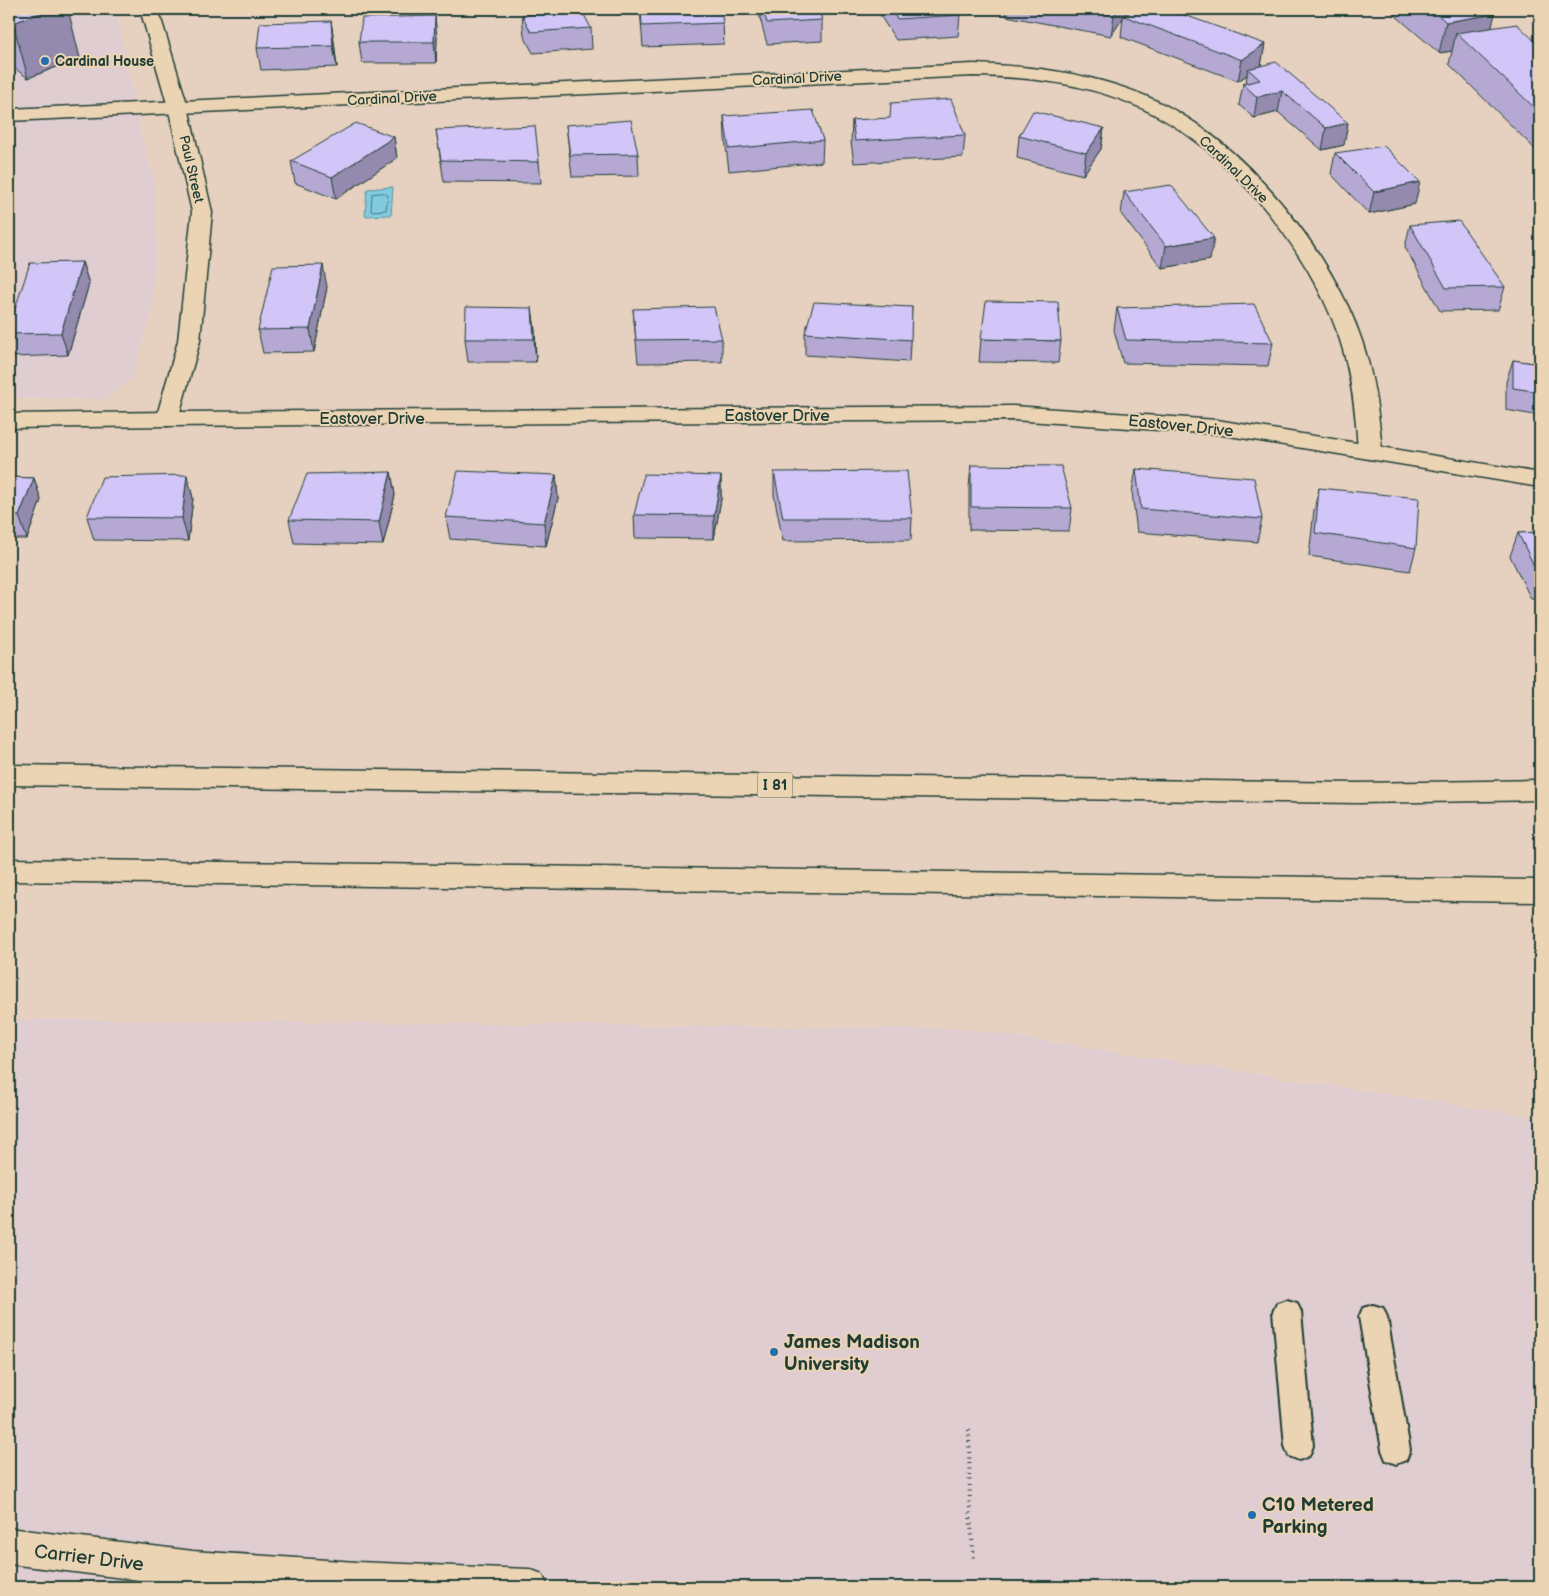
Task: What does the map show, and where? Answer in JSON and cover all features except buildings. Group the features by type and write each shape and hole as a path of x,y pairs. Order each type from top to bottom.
{"main road":[{"name":"Paul Street","path":"149,9 178,107 202,212 189,341 167,419"},
{"name":"Cardinal Drive","path":"9,115 972,70 1042,74 1094,84 1147,103 1192,130 1240,172 1285,221 1321,275 1349,333 1366,396 1370,452"},
{"name":"Eastover Drive","path":"9,421 1013,413 1217,426 1540,480"},
{"name":"I 81","path":"9,775 1358,793 1540,790"},
{"path":"9,870 1540,891"},
{"name":"Carrier Drive","path":"9,1546 193,1569 357,1580 529,1587"}],"lane":[{"path":"1287,1312 1300,1446"},
{"path":"1373,1317 1396,1450"}],"path":[{"path":"969,1430 970,1515 974,1560"}],"shaded area":[{"path":"9,9 115,9 142,139 154,180 157,243 151,314 132,378 105,399 9,398"},
{"name":"James Madison University","path":"9,1019 967,1029 1540,1118 1540,1587 9,1587"}],"water":[{"path":"393,187 391,215 365,216 367,189"}],"place":[{"name":"Cardinal House","path":"45,61"},
{"name":"James Madison University","path":"774,1352"},
{"name":"C10 Metered Parking","path":"1252,1515"}]}
